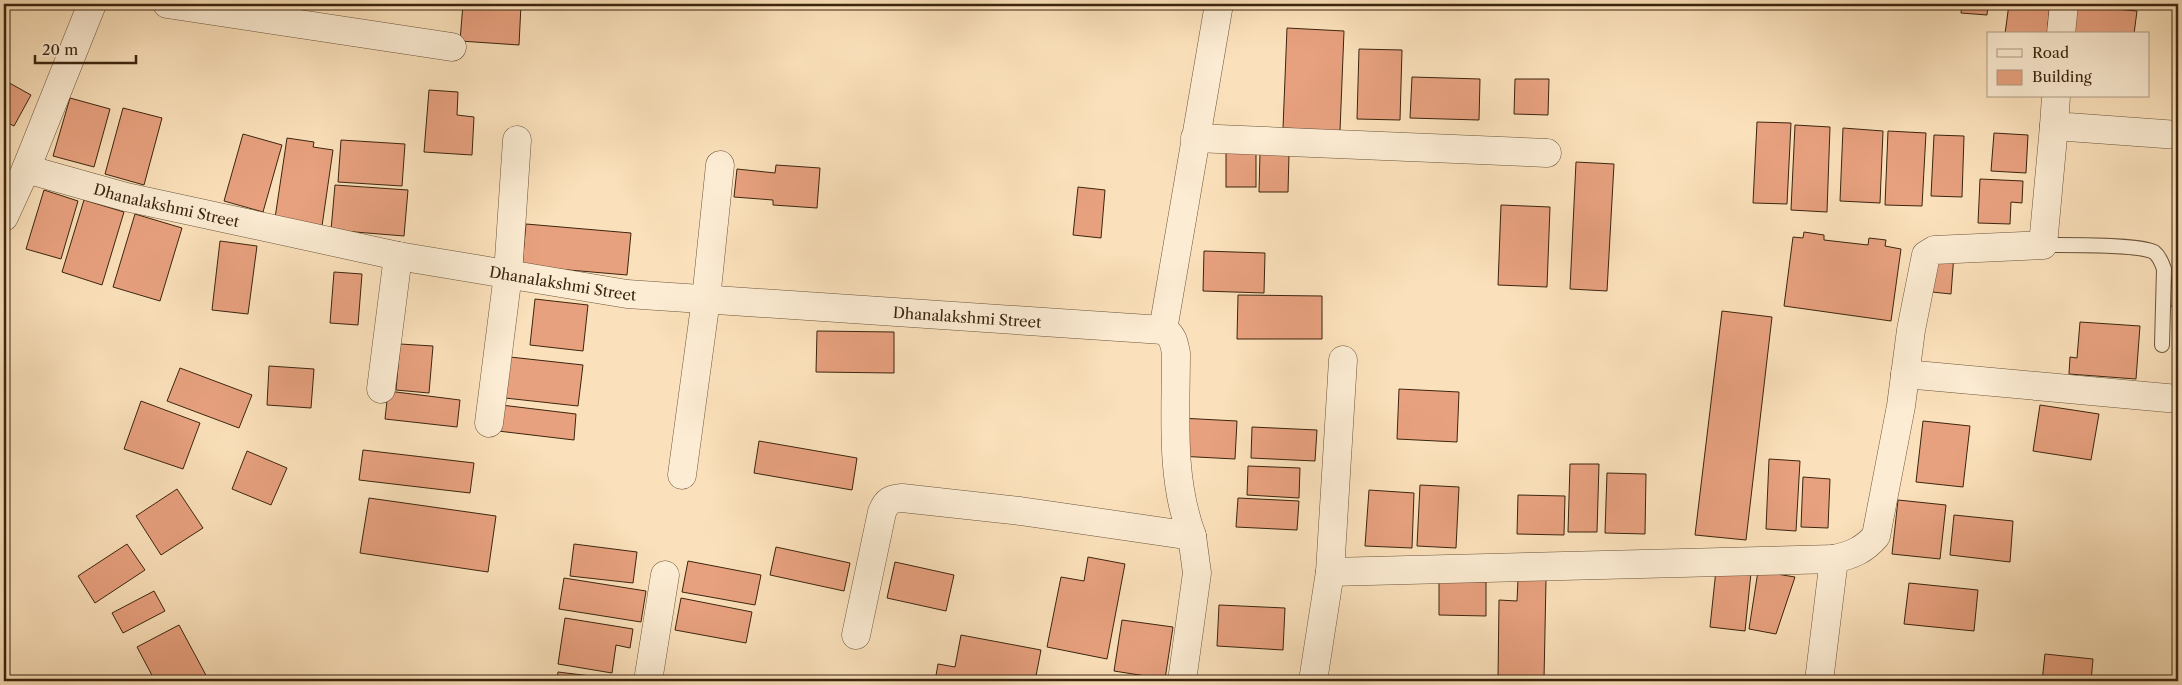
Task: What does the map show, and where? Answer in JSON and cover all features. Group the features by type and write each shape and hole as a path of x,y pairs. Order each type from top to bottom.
{"street":[{"path":"4,217 26,169 92,4"},
{"path":"167,4 452,47"},
{"path":"1182,681 1197,573 1192,536 1184,513 1176,458 1176,353 1173,340 1169,333 1164,330 1219,4"},
{"path":"2062,32 2064,4"},
{"path":"1330,572 1834,559 1854,554 1867,546 1876,536 1901,406 1911,330 1925,261 1931,250 2043,245 2056,98"},
{"path":"2054,126 2178,135"},
{"path":"1196,138 1547,152"},
{"path":"489,423 508,274 518,140"},
{"path":"682,474 706,299 720,165"},
{"name":"Dhanalakshmi Street","path":"26,169 126,198 398,256 627,294 1164,330"},
{"path":"381,388 398,256"},
{"path":"1313,681 1330,572 1343,360"},
{"path":"1905,374 2178,399"},
{"path":"856,635 882,512 890,499 902,498 1020,511 1192,536"},
{"path":"1819,681 1834,559"},
{"path":"648,681 665,575"}],"lane":[{"path":"2043,245 2139,249 2154,252 2160,259 2164,269 2162,345"}],"building":[{"path":"463,4 521,5 519,45 460,41"},
{"path":"1787,4 1819,4 1818,8"},
{"path":"1962,4 1988,4 1987,15 1961,13"},
{"path":"2009,4 2050,4 2047,32 2005,32"},
{"path":"2073,5 2137,11 2134,32 2070,32"},
{"path":"1287,28 1344,31 1340,131 1283,128"},
{"path":"1359,49 1402,50 1400,120 1357,119"},
{"path":"1412,77 1480,79 1479,120 1410,118"},
{"path":"1515,79 1549,79 1548,115 1514,114"},
{"path":"4,80 31,95 14,126 4,121"},
{"path":"429,90 458,92 457,115 474,117 472,155 424,152"},
{"path":"70,98 110,109 94,167 53,156"},
{"path":"123,108 162,118 144,185 105,174"},
{"path":"1757,122 1791,123 1787,204 1753,203"},
{"path":"1795,125 1830,127 1827,212 1791,210"},
{"path":"1843,128 1883,131 1880,203 1840,201"},
{"path":"1888,131 1926,133 1922,206 1885,205"},
{"path":"1994,133 2028,135 2026,173 1991,171"},
{"path":"243,134 282,145 263,212 224,201"},
{"path":"1934,135 1964,136 1962,197 1931,196"},
{"path":"287,138 314,142 313,147 333,150 322,226 275,218"},
{"path":"341,140 405,144 402,186 338,182"},
{"path":"1226,151 1256,151 1256,187 1226,187"},
{"path":"1260,152 1289,153 1288,192 1259,192"},
{"path":"1576,162 1614,164 1607,291 1570,289"},
{"path":"776,165 820,168 817,208 773,205 773,200 734,197 737,169 775,173"},
{"path":"1980,179 2023,181 2022,203 2011,202 2010,224 1978,223"},
{"path":"335,185 408,190 404,236 331,230"},
{"path":"1078,187 1105,190 1101,238 1073,235"},
{"path":"44,190 78,201 61,259 26,249"},
{"path":"84,200 124,212 102,285 62,272"},
{"path":"1501,205 1550,207 1547,287 1498,285"},
{"path":"135,214 182,228 160,301 113,287"},
{"path":"526,224 631,233 627,275 522,266"},
{"path":"1804,232 1824,235 1824,240 1868,245 1869,238 1886,240 1885,246 1901,249 1891,321 1784,306 1793,237 1803,238"},
{"path":"2176,239 2178,239 2178,307 2169,306"},
{"path":"220,241 257,246 248,314 212,310"},
{"path":"1204,251 1265,253 1264,293 1203,291"},
{"path":"1936,252 1954,254 1951,294 1932,292"},
{"path":"334,272 362,274 358,325 330,323"},
{"path":"1238,295 1322,296 1322,339 1237,339"},
{"path":"535,299 588,305 583,351 530,345"},
{"path":"1722,311 1772,317 1746,540 1695,535"},
{"path":"2080,322 2140,326 2136,379 2069,374 2070,357 2077,358"},
{"path":"817,331 894,332 894,373 816,372"},
{"path":"400,344 433,346 429,393 396,390"},
{"path":"510,357 583,365 578,406 505,398"},
{"path":"269,366 314,369 311,408 267,405"},
{"path":"180,368 252,395 239,428 167,401"},
{"path":"1399,389 1459,392 1457,442 1397,439"},
{"path":"388,391 460,400 457,427 385,419"},
{"path":"141,401 200,423 183,469 124,449"},
{"path":"501,405 576,414 574,440 498,431"},
{"path":"2040,405 2099,414 2091,460 2033,451"},
{"path":"1180,418 1237,421 1235,459 1178,456"},
{"path":"1923,421 1970,426 1963,487 1916,482"},
{"path":"1252,427 1317,430 1315,461 1251,458"},
{"path":"759,441 857,458 852,490 754,473"},
{"path":"363,450 474,463 470,493 359,480"},
{"path":"247,451 287,468 271,505 232,489"},
{"path":"1769,459 1800,461 1796,531 1766,529"},
{"path":"1570,464 1599,464 1597,532 1568,532"},
{"path":"1248,466 1300,468 1299,498 1247,495"},
{"path":"1607,473 1646,474 1645,534 1605,533"},
{"path":"1803,477 1830,479 1828,528 1801,527"},
{"path":"1420,485 1459,487 1456,548 1417,546"},
{"path":"177,489 203,528 161,555 136,516"},
{"path":"1369,490 1414,493 1412,548 1365,546"},
{"path":"1518,495 1565,496 1564,535 1517,534"},
{"path":"369,498 496,516 488,572 360,553"},
{"path":"1238,498 1299,501 1297,530 1236,527"},
{"path":"1898,500 1946,505 1940,559 1892,554"},
{"path":"1954,515 2013,521 2010,562 1950,555"},
{"path":"127,544 145,570 95,603 78,576"},
{"path":"574,544 637,552 633,583 570,576"},
{"path":"776,547 850,563 844,591 770,575"},
{"path":"1088,557 1125,564 1107,659 1047,647 1061,577 1084,581"},
{"path":"688,561 761,575 755,605 682,592"},
{"path":"895,562 954,575 946,611 887,598"},
{"path":"1716,570 1751,573 1745,631 1710,627"},
{"path":"1758,571 1795,577 1776,634 1749,629"},
{"path":"564,578 646,591 641,622 559,609"},
{"path":"1518,579 1546,580 1544,679 1498,679 1499,600 1517,601"},
{"path":"1439,581 1486,582 1486,616 1439,615"},
{"path":"1909,583 1978,590 1974,631 1904,624"},
{"path":"154,591 165,611 123,633 112,613"},
{"path":"681,598 752,612 746,643 675,630"},
{"path":"1219,605 1285,608 1283,650 1217,646"},
{"path":"565,618 633,629 630,648 616,645 612,673 558,664"},
{"path":"1122,620 1173,627 1165,679 1114,671"},
{"path":"179,625 208,679 204,681 155,681 137,647"},
{"path":"961,635 1041,650 1035,681 935,681 938,664 955,667"},
{"path":"2045,654 2093,659 2091,681 2042,681"},
{"path":"558,672 632,681 557,681"},
{"path":"1118,676 1143,681 1117,681"}]}
